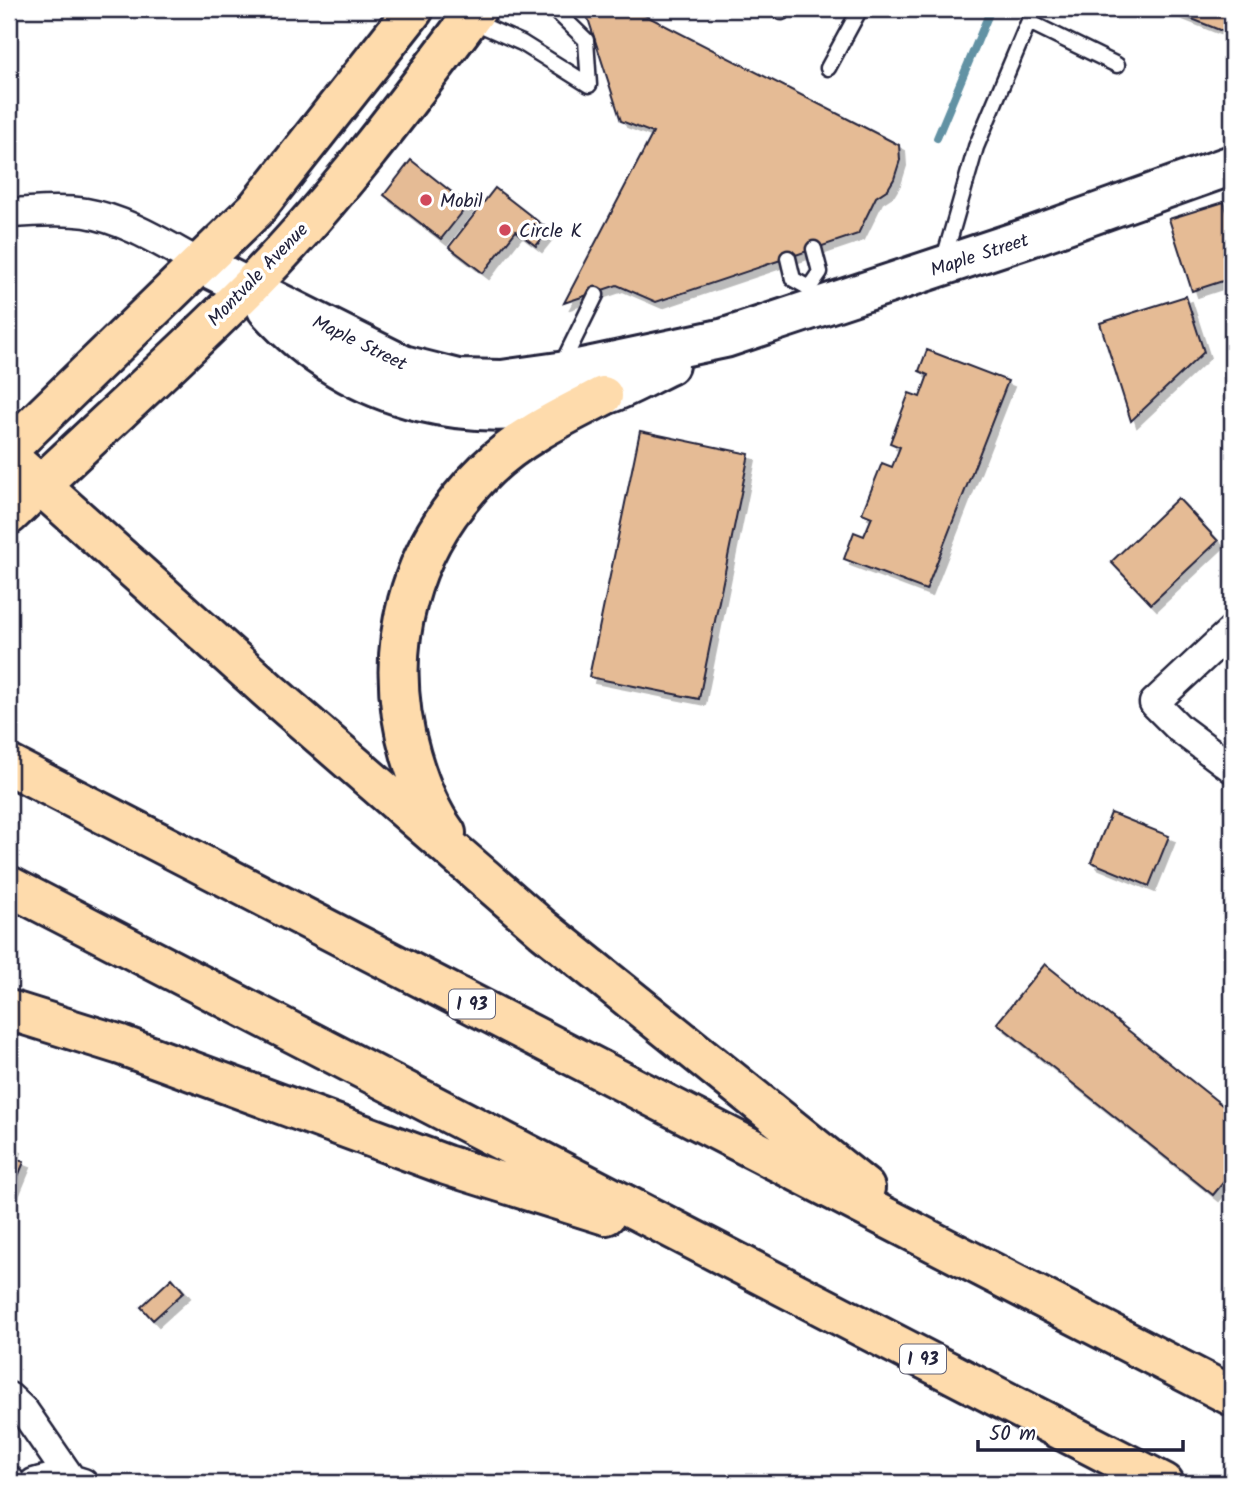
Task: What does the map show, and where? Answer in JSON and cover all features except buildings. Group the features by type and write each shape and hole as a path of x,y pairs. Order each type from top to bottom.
{"main road":[{"path":"9,449 256,209 414,9"},
{"name":"Montvale Avenue","path":"9,515 248,288 398,113 473,14"},
{"path":"494,886 443,829 424,793 413,763 400,716 397,687 404,615 424,554 438,528 471,485 516,444 603,396"},
{"path":"9,457 269,691 494,886 667,1031 936,1244"},
{"name":"I 93","path":"9,765 1217,1388"},
{"name":"I 93","path":"9,886 1155,1478"},
{"path":"9,1010 134,1049 446,1165 701,1244"}],"street":[{"name":"Maple Street","path":"248,288 285,328 309,349 360,380 410,400 455,410 506,411 603,396 812,298 942,267 1232,165"},
{"path":"9,213 71,211 103,217 201,264"},
{"name":"Maple Street","path":"201,264 403,365 458,379 491,380 558,372 725,338"},
{"path":"1232,630 1154,703 1181,729 1232,768"},
{"path":"9,1397 24,1411 78,1481"},
{"path":"34,1483 49,1478 78,1481"}],"lane":[{"path":"473,14 589,85 586,40 554,9"},
{"path":"777,9 782,12 784,9"},
{"path":"828,68 860,9"},
{"path":"942,267 976,147 1032,15 1117,65"},
{"path":"788,258 793,279 812,298 820,272 814,249"},
{"path":"558,372 596,295"}],"waterway":[{"path":"937,138 991,9"}],"place":[{"name":"Mobil","path":"426,200"},
{"name":"Circle K","path":"505,230"}]}
